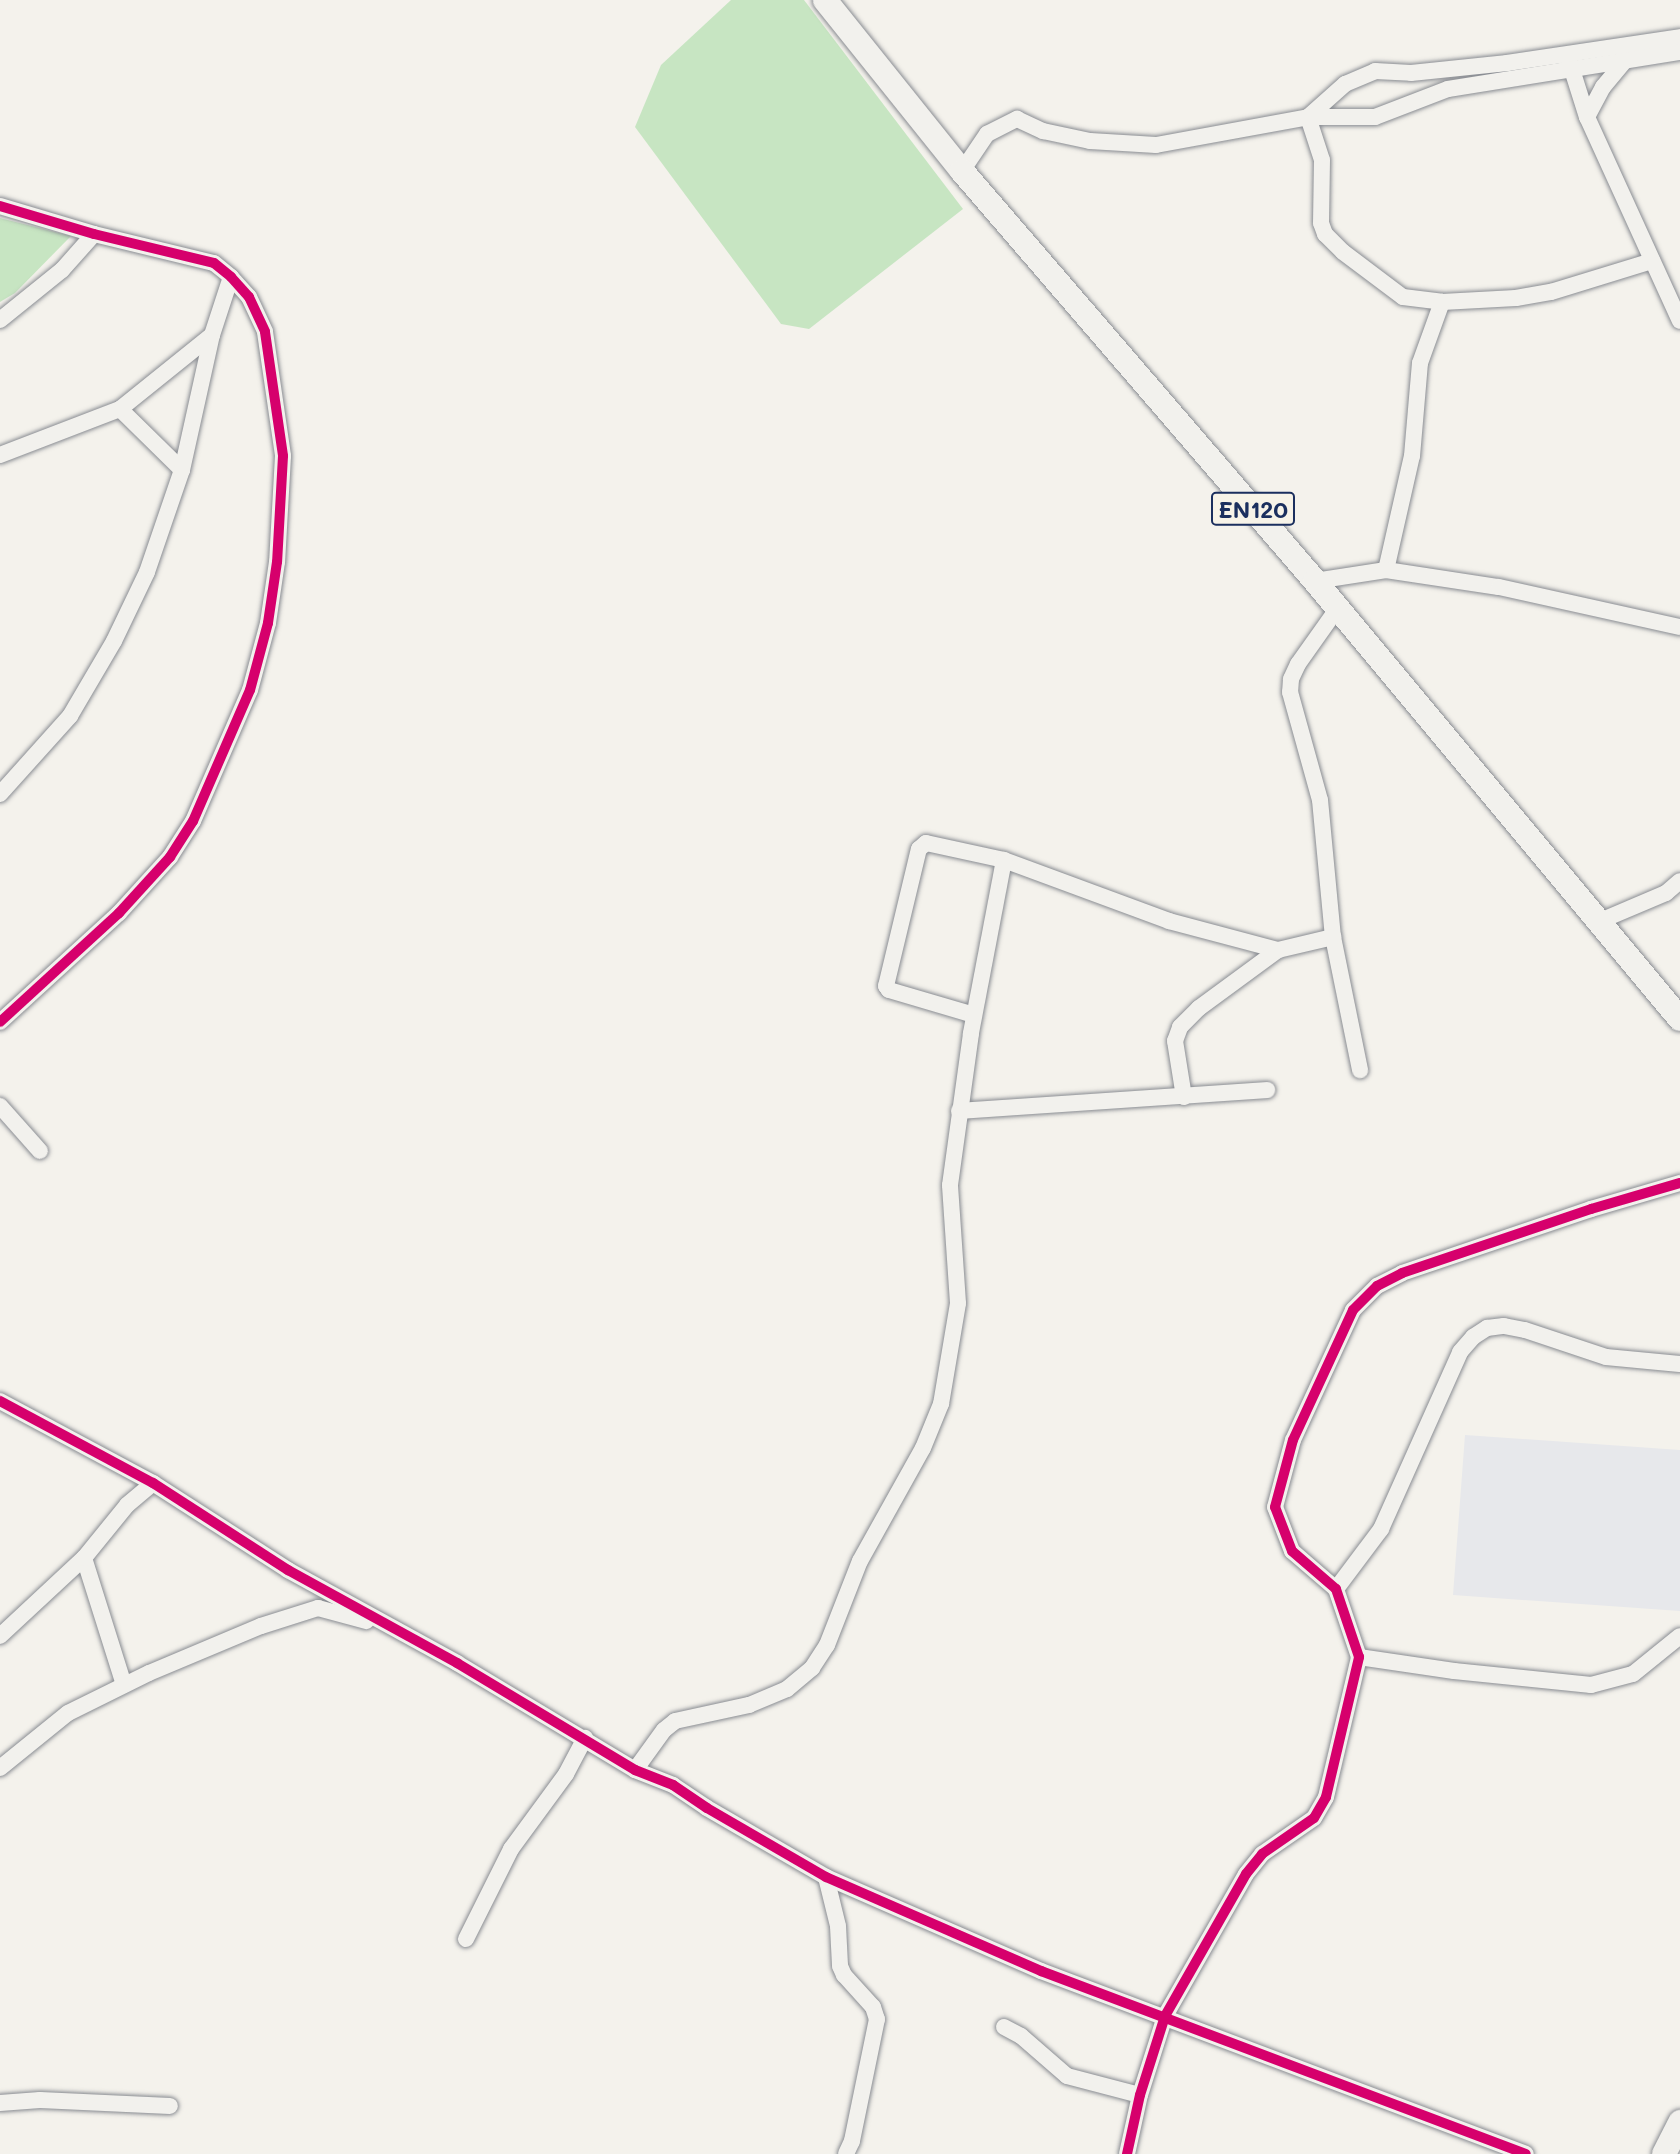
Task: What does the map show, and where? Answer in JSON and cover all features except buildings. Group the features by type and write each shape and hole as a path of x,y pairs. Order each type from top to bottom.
{"highway":[{"name":"EN120","path":"825,0 962,171 1315,581 1680,1019"},
{"path":"1664,2154 1680,2122"}],"street":[{"path":"962,171 987,134 1017,118 1043,131 1090,141 1156,145 1308,117 1375,117 1448,89 1680,37"},
{"path":"1308,117 1345,84 1375,71 1410,74 1570,62 1624,62 1680,52"},
{"path":"1570,62 1587,117 1680,321"},
{"path":"1587,117 1624,62"},
{"path":"1410,74 1417,100"},
{"path":"1308,117 1322,160 1321,223 1325,234 1343,253 1403,297 1442,302 1516,298 1551,292 1652,261"},
{"path":"0,206 94,234 214,263 230,277 250,297 265,332 283,456 277,562 268,623 250,690 193,821 170,857 119,913 0,1022"},
{"path":"0,320 62,270 94,234"},
{"path":"2,787 70,716 114,641 147,572 182,470 212,335 230,277"},
{"path":"1386,570 1412,456 1420,363 1442,302"},
{"path":"0,454 120,408 212,335"},
{"path":"120,408 182,470"},
{"path":"1315,581 1386,570 1499,587 1680,627"},
{"path":"1337,609 1298,664 1291,679 1290,692 1320,800 1333,937 1360,1070"},
{"path":"974,1015 889,990 886,986 919,849 933,843 1004,860 1169,920 1278,950"},
{"path":"635,1770 664,1730 675,1721 750,1705 787,1689 812,1668 827,1645 860,1561 923,1448 941,1405 958,1303 950,1185 974,1015 1004,860"},
{"path":"1600,921 1666,893 1680,881"},
{"path":"1184,1097 1175,1041 1180,1027 1199,1008 1278,950 1333,937"},
{"path":"959,1111 1267,1090"},
{"path":"0,1106 40,1151"},
{"path":"1127,2154 1140,2095 1165,2016 1246,1874 1262,1854 1322,1808 1359,1657 1336,1589 1292,1551 1275,1507 1293,1440 1353,1310 1377,1286 1402,1273 1591,1209 1680,1183"},
{"path":"1336,1589 1381,1529 1460,1352 1487,1328 1504,1326 1525,1330 1606,1357 1680,1364"},
{"path":"0,1401 153,1483 288,1570 392,1630 457,1663 635,1770 673,1785 707,1808 826,1877 1015,1961 1526,2154"},
{"path":"0,1636 84,1558 127,1505 153,1483"},
{"path":"84,1558 124,1685"},
{"path":"0,1768 68,1713 124,1685 261,1626 318,1608 332,1609 392,1630"},
{"path":"1359,1657 1454,1671 1591,1685 1633,1674 1680,1636"},
{"path":"466,1939 511,1849 566,1774 585,1738"},
{"path":"826,1877 838,1926 844,1975 873,2007 877,2019 852,2141 846,2154"},
{"path":"1004,2027 1021,2036 1067,2076 1140,2095"},
{"path":"0,2103 40,2100 170,2106"}],"shaded area":[{"path":"1465,1435 1680,1450 1680,1611 1453,1595"}],"green space":[{"path":"731,0 804,0 963,209 809,329 781,324 635,127 661,65"},
{"path":"0,218 71,236 15,293 0,302"}],"cycle path":[{"path":"0,206 94,234 214,263 231,277 249,297 265,332 283,456 277,562 268,623 250,690 193,821 170,857 119,913 0,1022"},
{"path":"1127,2154 1140,2095 1165,2016 1246,1874 1262,1854 1314,1818 1326,1797 1359,1657 1336,1589 1292,1551 1275,1507 1293,1440 1353,1310 1377,1286 1402,1273 1591,1209 1680,1183"},
{"path":"0,1401 153,1483 288,1570 457,1663 635,1770 673,1785 707,1808 826,1877 1041,1971 1526,2154"}]}
